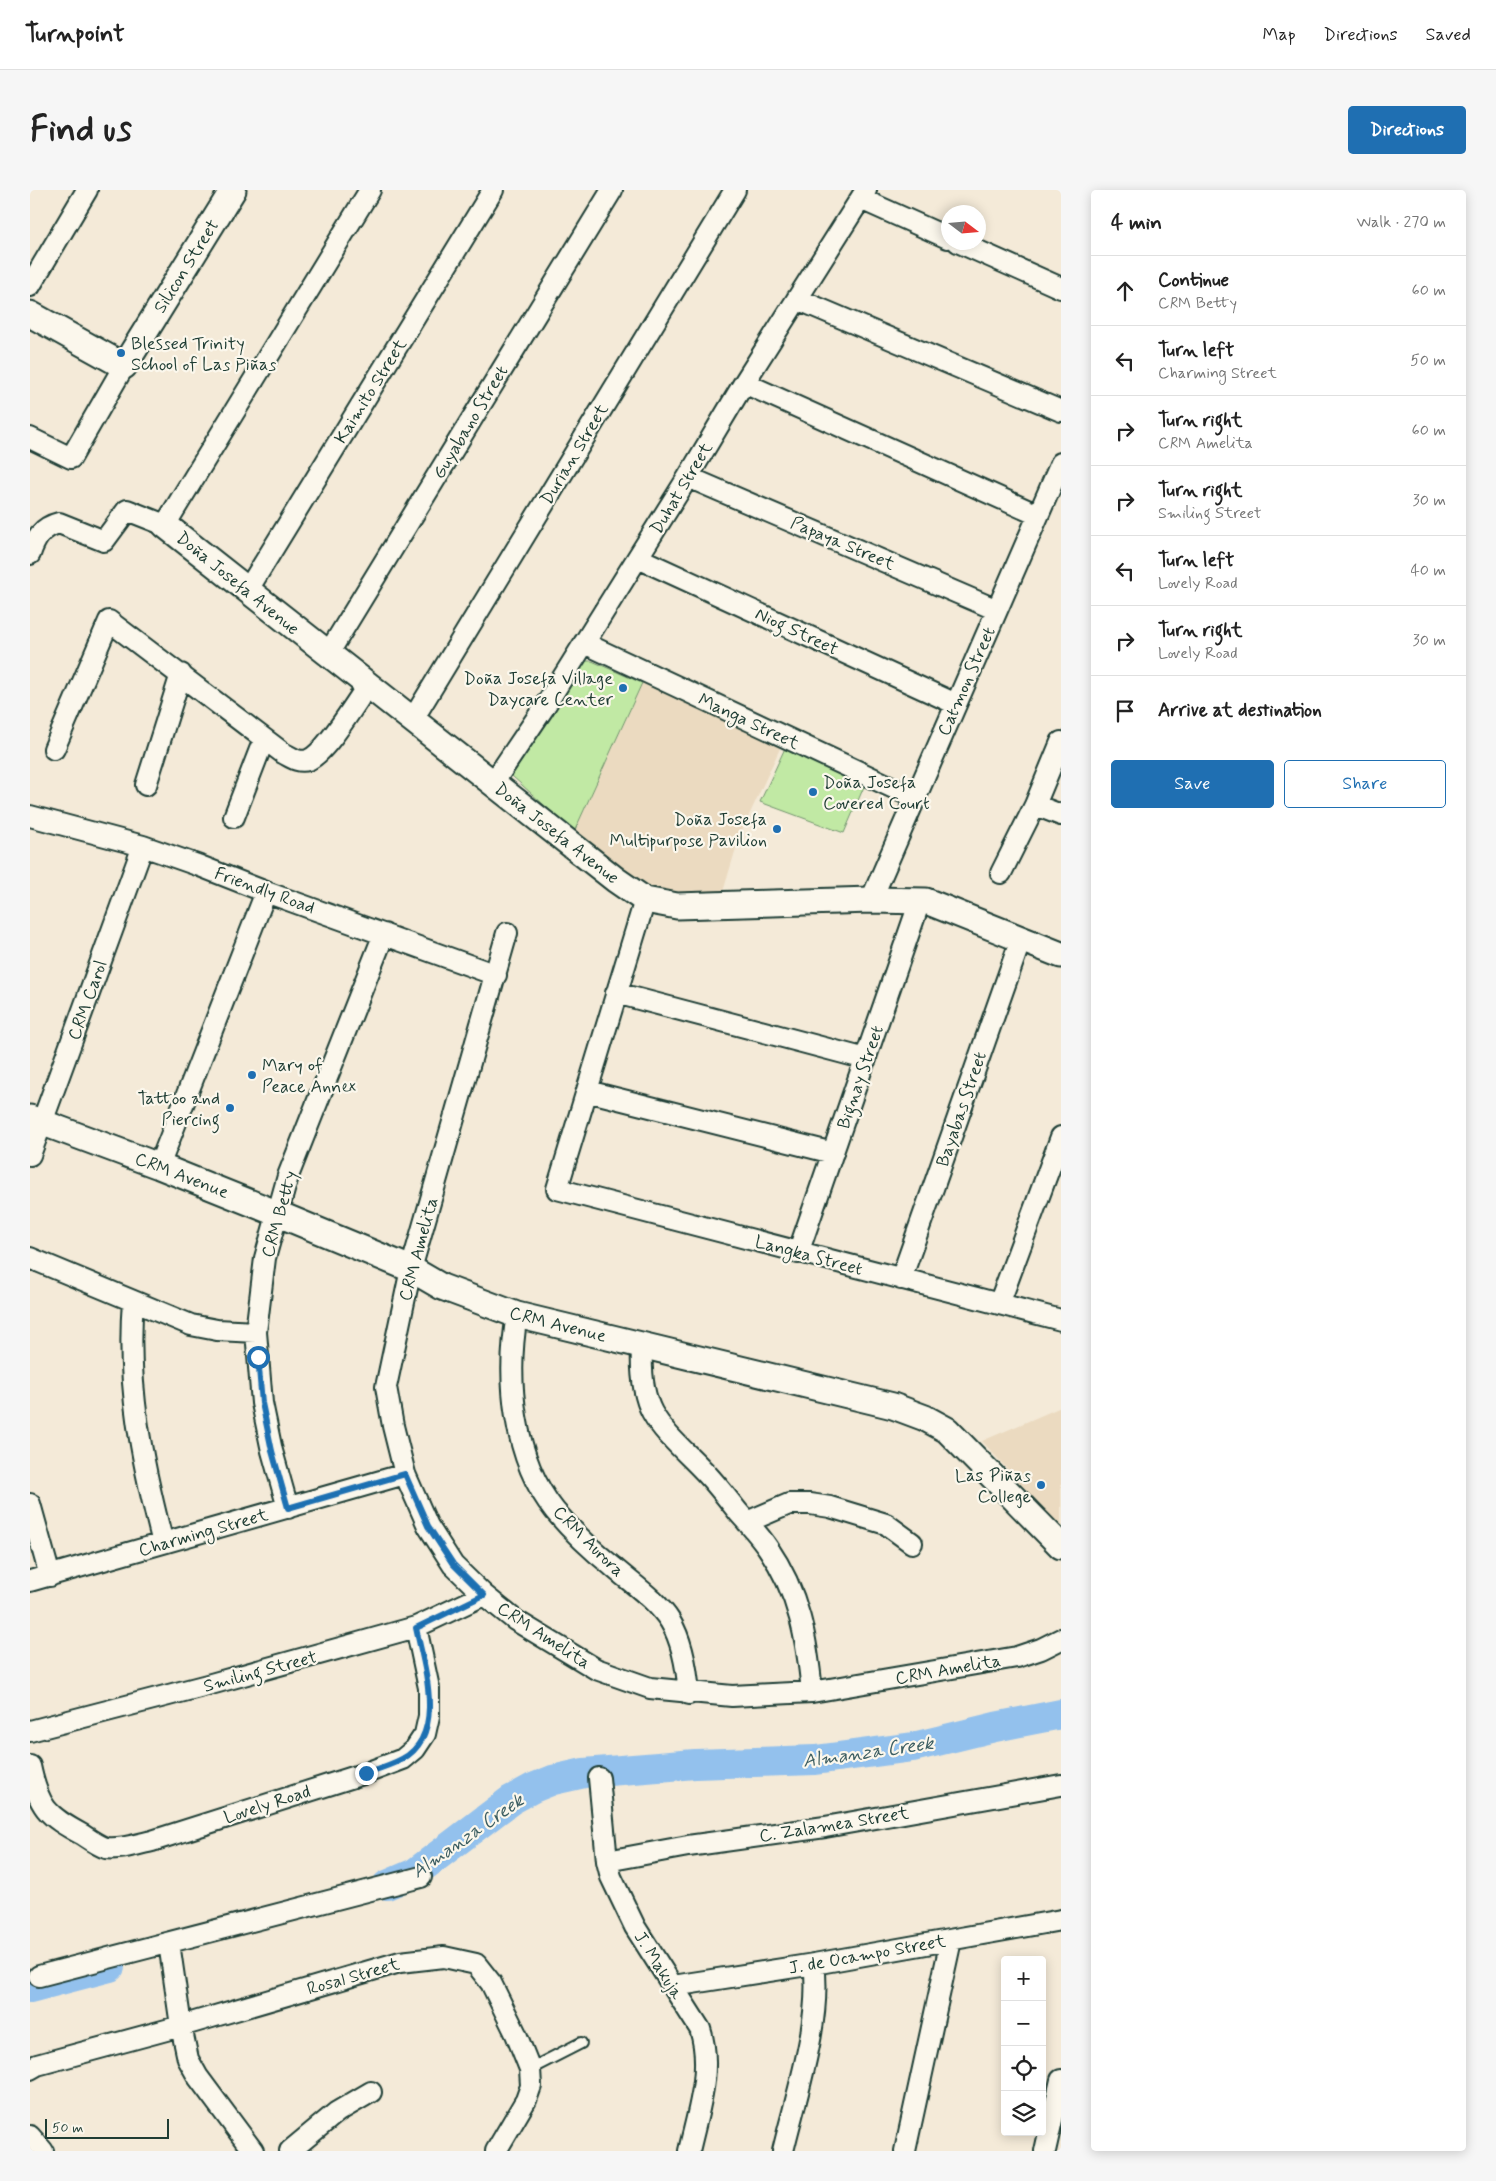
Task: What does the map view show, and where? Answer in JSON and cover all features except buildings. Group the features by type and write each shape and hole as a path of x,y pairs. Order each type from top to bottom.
{"street":[{"path":"30,286 87,190"},
{"name":"Silicon Street","path":"30,438 71,458 124,366 232,190"},
{"path":"165,525 370,190"},
{"name":"Kaimito Street","path":"247,591 493,190"},
{"name":"Guyabano Street","path":"328,654 612,190"},
{"name":"Durian Street","path":"413,719 735,190"},
{"path":"863,195 941,234"},
{"name":"Duhat Street","path":"493,783 584,644 744,383 863,195"},
{"path":"976,250 1061,288"},
{"path":"797,299 1061,411"},
{"path":"30,314 124,366"},
{"path":"744,383 1038,515"},
{"name":"Catmon Street","path":"871,900 1061,463"},
{"name":"Papaya Street","path":"688,477 997,610"},
{"name":"Doña Josefa Avenue","path":"32,544 49,527 59,523 104,541 124,512 129,510 165,525 616,880 645,900 677,906 871,900 926,901 1061,955"},
{"name":"Niog Street","path":"638,558 956,704"},
{"path":"54,749 109,621 296,760 308,760 322,750 368,685"},
{"name":"Manga Street","path":"584,644 915,798"},
{"path":"146,785 181,674"},
{"path":"234,817 264,738"},
{"path":"1001,873 1035,805 1061,742"},
{"path":"1035,805 1061,815"},
{"name":"Friendly Road","path":"30,816 143,846 496,975"},
{"name":"CRM Carol","path":"30,1155 36,1120 143,846"},
{"path":"159,1166 266,892"},
{"path":"645,900 586,1091 833,1153"},
{"name":"Bignay Street","path":"798,1253 920,901"},
{"name":"CRM Amelita","path":"507,933 411,1269 386,1387 405,1474 428,1526 453,1564 484,1595 515,1620 596,1669 650,1688 689,1694 732,1696 812,1692 1017,1657 1041,1649 1061,1639"},
{"name":"CRM Betty","path":"288,1508 272,1451 262,1403 256,1332 265,1258 276,1213 288,1176 384,934"},
{"name":"Bayabas Street","path":"902,1279 1021,939"},
{"path":"616,993 866,1059"},
{"name":"Langka Street","path":"586,1091 557,1189 1061,1320"},
{"name":"CRM Avenue","path":"36,1120 159,1166 276,1213 411,1269 442,1288 517,1315 893,1406 925,1418 947,1430 1061,1546"},
{"path":"999,1304 1061,1137"},
{"path":"30,1258 191,1325 217,1330 256,1332"},
{"path":"133,1301 130,1335 137,1433 163,1543"},
{"name":"CRM Aurora","path":"517,1315 511,1352 511,1381 524,1450 535,1477 554,1509 574,1531 646,1595 670,1620 680,1643 687,1671 689,1694"},
{"path":"642,1346 641,1363 645,1392 652,1413 673,1440 704,1471 747,1522 768,1548 787,1580 800,1614 808,1645 812,1692"},
{"name":"Charming Street","path":"30,1582 405,1474"},
{"path":"30,1504 50,1576"},
{"path":"747,1522 789,1504 817,1505 830,1507 886,1524 912,1543"},
{"name":"Smiling Street","path":"30,1731 97,1715 416,1628 484,1595"},
{"name":"Lovely Road","path":"30,1766 35,1790 42,1806 54,1818 106,1848 152,1841 366,1773 402,1759 415,1749 425,1734 429,1716 429,1688 416,1628"},
{"name":"J. Makuja","path":"599,1778 610,1877 635,1927 700,2029 706,2054 702,2092 690,2151"},
{"name":"C. Zalamea Street","path":"607,1861 688,1846 825,1827 1061,1785"},
{"path":"38,1976 421,1877"},
{"name":"J. de Ocampo Street","path":"673,1986 814,1964 1061,1920"},
{"path":"905,2151 951,1940"},
{"path":"170,1943 181,2026 188,2059 198,2077 253,2151"},
{"name":"Rosal Street","path":"30,2069 37,2065 181,2026 400,1962 444,1957 476,1964 491,1984 516,2034 530,2069 531,2086 526,2100 496,2151"},
{"path":"783,2151 808,2044 816,1998 814,1964"},
{"path":"1045,2151 1061,2080"},
{"path":"290,2151 337,2112 371,2092"},
{"path":"30,2136 43,2151"}],"lane":[{"path":"530,2069 581,2044"}],"shaded area":[{"path":"642,683 782,744 740,835 722,895 657,896 574,832"},
{"name":"Las Piñas College","path":"1061,1407 1061,1529 982,1441"}],"green space":[{"path":"584,661 592,661 642,683 574,832 512,776"},
{"name":"Doña Josefa Covered Court","path":"786,746 866,782 844,833 760,802"}],"waterway":[{"name":"Almanza Creek","path":"387,1885 415,1873 511,1800 553,1780 584,1773 695,1764 815,1760 913,1747 995,1727 1061,1714"},
{"name":"Almanza Creek","path":"30,1988 110,1967"}],"place":[{"name":"Blessed Trinity School of Las Piñas","path":"121,353"},
{"name":"Doña Josefa Village Daycare Center","path":"623,688"},
{"name":"Doña Josefa Covered Court","path":"813,792"},
{"name":"Doña Josefa Multipurpose Pavilion","path":"777,829"},
{"name":"Mary of Peace Annex","path":"252,1075"},
{"name":"Tattoo and Piercing","path":"230,1108"},
{"name":"Las Piñas College","path":"1041,1485"}],"route":[{"path":"258,1357 262,1403 272,1451 288,1508 405,1474 428,1526 453,1564 484,1595 416,1628 429,1688 429,1716 425,1734 415,1749 402,1759 366,1773"}]}
